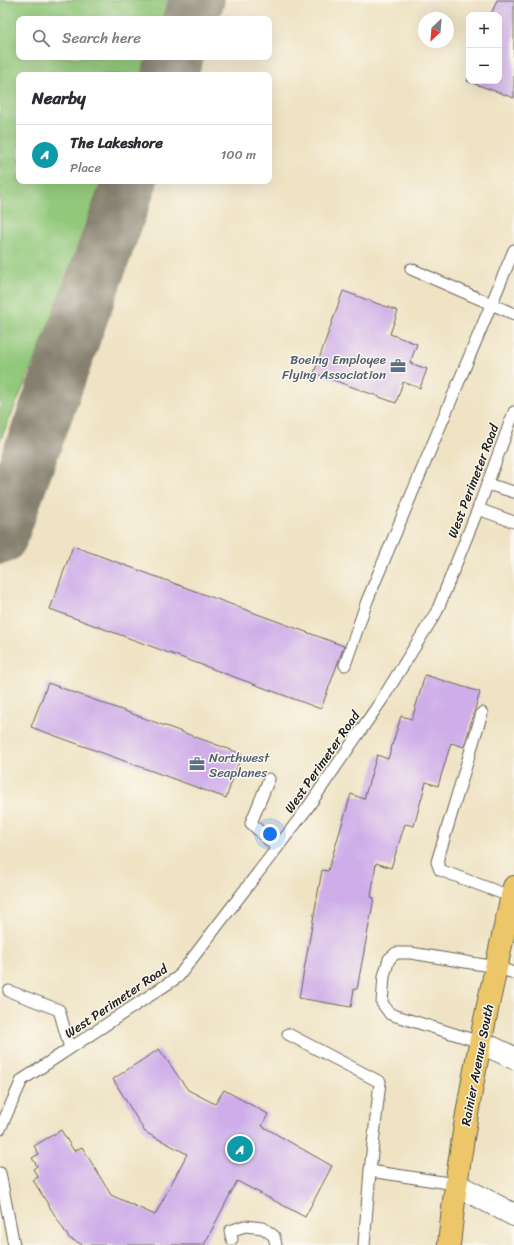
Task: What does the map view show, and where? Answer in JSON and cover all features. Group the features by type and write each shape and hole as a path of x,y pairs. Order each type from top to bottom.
{"main road":[{"name":"Rainier Avenue South","path":"449,1245 455,1184 480,1042 505,970 513,892"}],"street":[{"path":"480,1042 514,1058"},
{"path":"455,1184 514,1215"}],"lane":[{"path":"346,665 367,601 514,250"},
{"path":"411,269 514,314"},
{"name":"West Perimeter Road","path":"0,1129 22,1080 178,977 306,810 381,702 437,611 478,509 514,412"},
{"path":"487,484 514,492"},
{"path":"478,509 514,522"},
{"path":"482,713 437,862 440,870 513,892"},
{"path":"269,779 251,823 277,848"},
{"path":"480,1042 390,1014 382,1003 384,976 389,959 396,953 411,953 505,970"},
{"path":"9,991 59,1010 70,1048"},
{"path":"288,1034 380,1082 370,1171 364,1245"},
{"path":"370,1171 455,1184"},
{"path":"0,1173 14,1245"},
{"path":"232,1239 230,1230 245,1226 263,1228 274,1236 276,1245"}],"green space":[{"path":"0,0 169,0 163,16 16,16 16,60 147,60 142,72 16,72 16,184 101,184 39,350 0,441"}],"building":[{"path":"497,0 514,0 514,98 475,84 502,84 502,12 492,12"},
{"path":"343,291 398,311 390,334 417,344 410,363 427,369 420,388 403,382 396,403 314,373"},
{"path":"73,546 344,646 321,709 50,609"},
{"path":"425,675 480,692 464,747 451,743 438,786 426,782 414,826 405,824 391,868 376,863 371,897 374,898 357,989 354,989 351,1007 299,998 322,870 328,871 351,794 364,799 377,755 388,759 401,716 412,719"},
{"path":"48,683 242,754 226,798 31,727"},
{"path":"159,1049 188,1090 215,1104 224,1090 268,1114 262,1126 332,1166 305,1217 237,1181 204,1245 83,1245 69,1238 33,1180 38,1177 33,1169 37,1166 32,1158 39,1154 34,1146 61,1130 74,1151 82,1147 111,1195 155,1215 187,1154 145,1132 113,1079"}],"taxiway":[{"path":"191,16 197,0"},
{"path":"170,72 175,60"},
{"path":"0,537 129,184"}],"place":[{"name":"Boeing Employee Flying Association","path":"398,366"},
{"name":"Northwest Seaplanes","path":"197,764"},
{"name":"The Lakeshore","path":"240,1149"}]}
